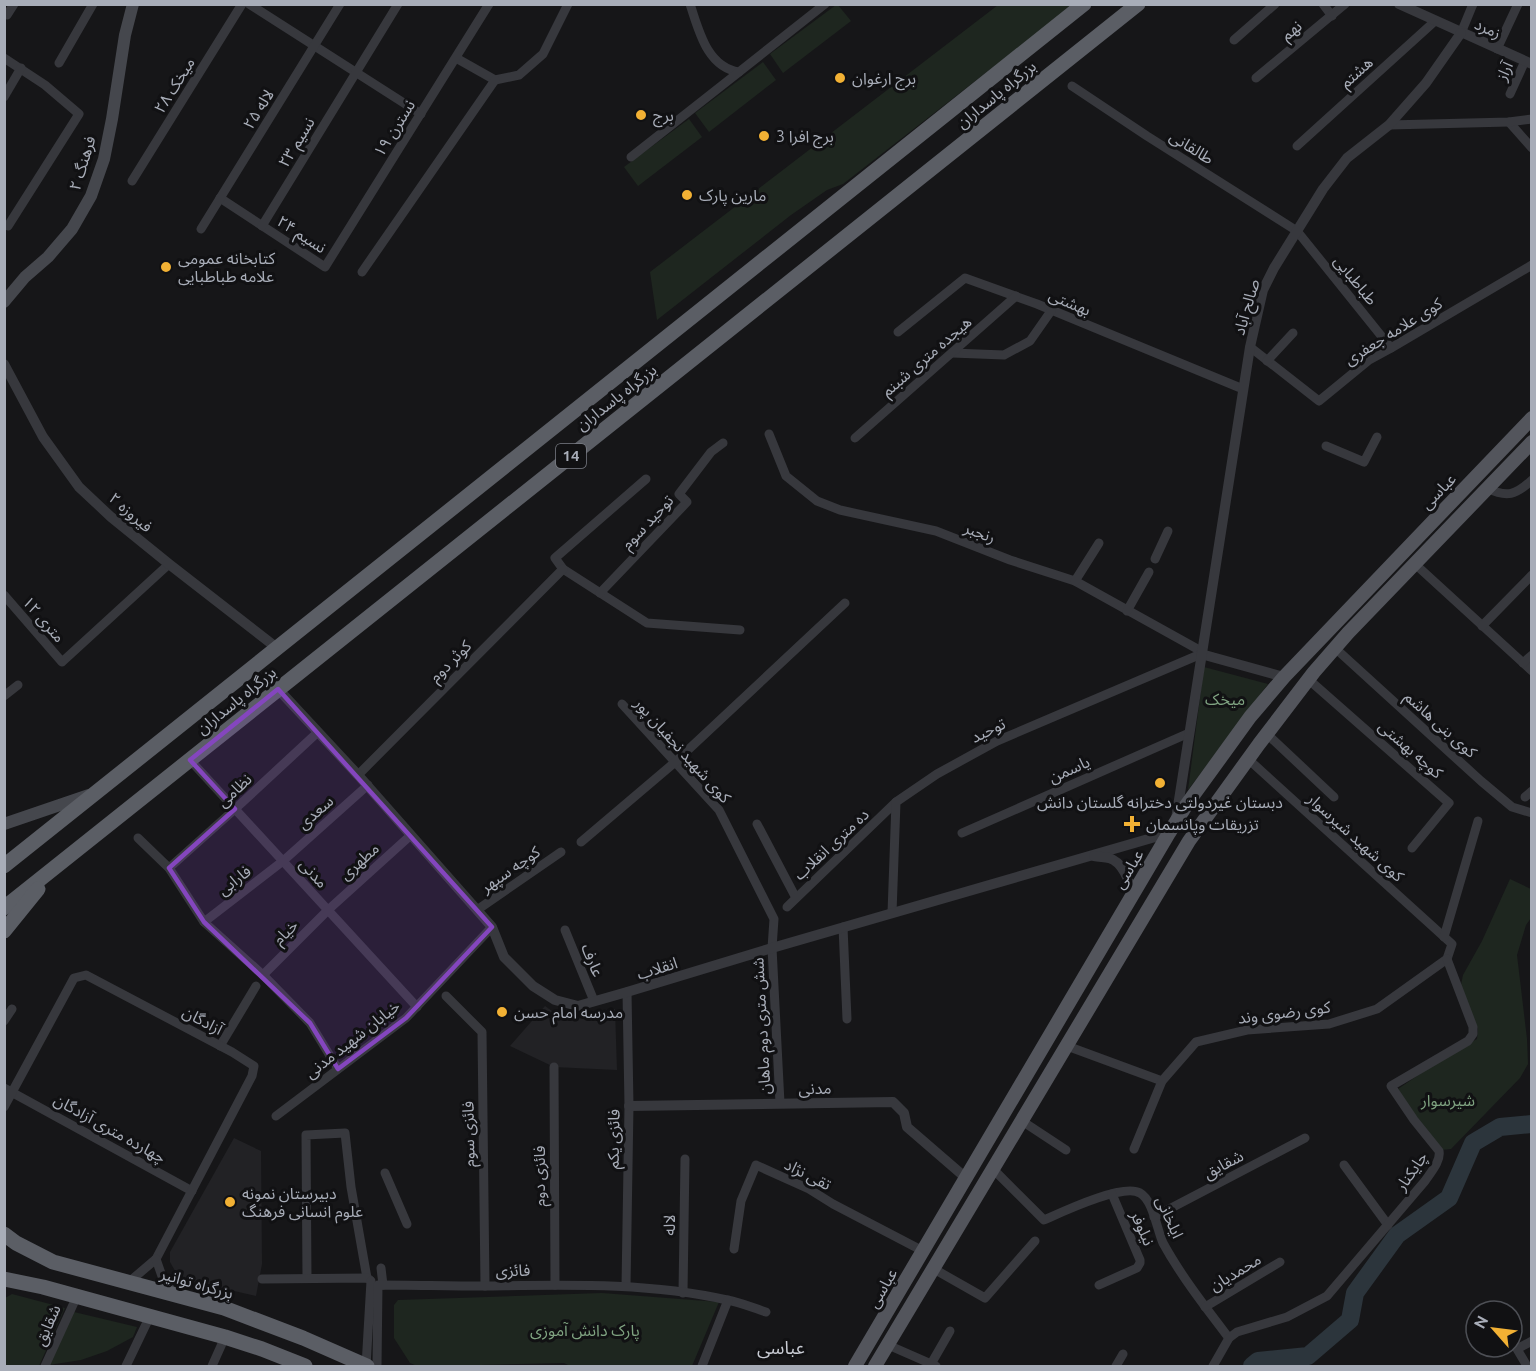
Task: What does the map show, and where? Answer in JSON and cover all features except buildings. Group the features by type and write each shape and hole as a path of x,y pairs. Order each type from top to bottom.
{"highway":[{"name":"بزرگراه پاسداران","path":"4,866 1084,4"},
{"name":"بزرگراه پاسداران","path":"4,908 1138,4"},
{"path":"4,931 56,867"},
{"name":"بزرگراه توانیر","path":"10,1239 53,1262 224,1308 303,1338 367,1366"},
{"path":"43,1287 49,1285 56,1274 53,1262"},
{"path":"4,1279 43,1287 225,1337 305,1366"}],"main road":[{"name":"فرهنگ ۲","path":"4,302 72,229 91,196 104,159 124,35 133,4"},
{"name":"عباسى","path":"855,1366 1172,828 1250,717 1284,677 1363,593 1532,418"},
{"name":"عباسى","path":"875,1366 1189,841 1308,679 1374,606 1532,442"},
{"path":"1363,593 1374,606"},
{"path":"4,824 98,792"},
{"path":"926,1246 945,1250"}],"street":[{"path":"7,15 14,4"},
{"path":"59,63 93,4"},
{"name":"میخک ۲۸","path":"132,181 242,4"},
{"path":"249,4 421,114"},
{"name":"لاله ۲۵","path":"201,229 340,4"},
{"name":"نسیم ۲۳","path":"262,226 398,4"},
{"name":"نسترن ۱۹","path":"325,267 489,4"},
{"path":"456,58 495,80 519,75 543,54 568,4"},
{"path":"631,157 825,4"},
{"path":"1234,39 1275,4"},
{"path":"1323,4 1332,15"},
{"name":"نهم","path":"1256,78 1346,4"},
{"name":"زمرد","path":"1399,4 1528,62"},
{"path":"1461,33 1473,4"},
{"path":"1497,49 1518,4"},
{"path":"691,5 702,39 713,57 724,68 740,72"},
{"name":"هشتم","path":"1297,146 1435,21"},
{"name":"صالح آباد","path":"1172,828 1250,347 1263,290 1323,189 1347,158 1389,125 1426,83 1461,33"},
{"path":"4,58 45,85 79,114 8,226"},
{"name":"آراز","path":"1510,94 1528,62"},
{"path":"4,97 21,68"},
{"path":"362,272 495,80"},
{"name":"طالقانی","path":"1072,86 1297,231"},
{"path":"1389,125 1509,122 1532,119"},
{"path":"1509,122 1532,148"},
{"name":"نسیم ۲۴","path":"220,198 325,267"},
{"name":"طباطبایی","path":"1297,231 1391,348"},
{"name":"کوی علامه جعفری","path":"1250,347 1319,401 1369,360 1532,265"},
{"name":"بهشتی","path":"898,332 965,278 1016,296 1243,389"},
{"name":"هیجده متری شبنم","path":"855,438 1016,296"},
{"path":"952,353 1004,355 1030,341 1051,311"},
{"path":"1267,361 1293,333"},
{"name":"فیروزه ٢","path":"4,364 43,437 79,487 111,517 277,648"},
{"name":"رنجبر","path":"769,434 786,476 817,501 840,510 936,531 1010,560 1075,581 1201,652"},
{"path":"1326,446 1364,462 1377,437"},
{"name":"توحید سوم","path":"600,593 687,502 679,494 711,452 723,443"},
{"path":"646,478 555,558 563,569 647,623 740,630"},
{"path":"1487,488 1499,495 1512,493 1522,489 1532,480"},
{"path":"1155,560 1168,531"},
{"path":"1075,581 1099,543"},
{"name":"۱۲ متری","path":"4,595 62,662 169,564"},
{"path":"1415,564 1532,672"},
{"name":"کوثر دوم","path":"358,775 563,569"},
{"path":"1127,611 1149,572"},
{"path":"1482,626 1532,575"},
{"path":"580,842 674,763 845,603"},
{"name":"کوی بنی هاشم","path":"1335,648 1481,782 1512,807 1532,813"},
{"path":"1201,652 1284,677"},
{"name":"توحید","path":"896,802 937,774 997,741 1201,652"},
{"path":"1523,663 1532,655"},
{"name":"کوچه بهشتی","path":"1308,679 1449,803 1412,848"},
{"path":"4,696 18,685"},
{"name":"انقلاب","path":"278,689 368,785 492,927 504,957 533,986 555,1000 578,1006 1090,855 1172,828"},
{"name":"کوی شهید نجفیان پور","path":"622,704 718,810 774,919 772,948"},
{"name":"نظامی","path":"169,868 318,732"},
{"name":"یاسمن","path":"962,833 1189,733"},
{"path":"1267,734 1334,797"},
{"name":"کوی شهید شیرسوار","path":"1248,759 1444,936"},
{"name":"مدنی","path":"190,760 417,1007"},
{"name":"سعدی","path":"283,861 368,785"},
{"path":"892,913 896,802"},
{"name":"ده متری انقلاب","path":"787,907 896,802"},
{"path":"1447,959 1452,944 1444,936 1478,821"},
{"path":"757,824 796,898"},
{"name":"مطهری","path":"328,910 411,835"},
{"path":"138,838 169,868 204,922 263,975 310,1023 338,1069"},
{"name":"کوچه سپهر","path":"477,910 561,852"},
{"path":"1090,855 1112,858 1122,868 1133,893"},
{"name":"فارابی","path":"204,922 283,861"},
{"name":"خیام","path":"263,975 328,910"},
{"name":"خیابان شهید مدنی","path":"276,1116 406,1018 492,927"},
{"path":"843,927 847,1019"},
{"name":"عارف","path":"565,930 594,1001"},
{"name":"شش متری دوم ماهان","path":"772,948 780,1103"},
{"name":"کوی رضوی وند","path":"1134,1149 1162,1081 1197,1042 1247,1030 1329,1024 1377,1009 1447,959"},
{"name":"چایکنار","path":"1229,1338 1237,1332 1287,1317 1326,1296 1425,1181 1440,1155 1391,1086 1468,1041 1473,1034 1473,1027 1447,959"},
{"name":"آزادگان","path":"4,1107 8,1090 74,978 86,975 254,1066 252,1076 156,1259 129,1282"},
{"path":"220,1046 256,986"},
{"name":"فائزی یکم","path":"626,1286 629,1106 627,992"},
{"name":"فائزی سوم","path":"446,996 482,1032 485,1286"},
{"path":"4,1021 12,1009"},
{"path":"1067,1046 1162,1081"},
{"name":"فائزی دوم","path":"554,1066 555,1285"},
{"name":"چهارده متری آزادگان","path":"8,1090 192,1191"},
{"name":"مدنی","path":"629,1106 893,1102 904,1113 907,1127 966,1178"},
{"path":"1022,1121 1066,1150"},
{"path":"307,1278 306,1135 345,1133 351,1187 375,1282 377,1366"},
{"name":"شقایق","path":"1154,1216 1305,1138"},
{"name":"لاله","path":"683,1293 685,1159"},
{"name":"تقی نژاد","path":"734,1249 741,1201 756,1165 809,1189 833,1204 926,1246"},
{"path":"1344,1165 1388,1225"},
{"name":"ایلخانی","path":"993,1169 1044,1220 1094,1199 1132,1191 1140,1193 1147,1199 1163,1241 1205,1307 1229,1338"},
{"path":"385,1173 407,1224"},
{"name":"نیلوفر","path":"1099,1285 1137,1268 1140,1263 1112,1194"},
{"path":"934,1269 985,1298 1035,1241"},
{"path":"156,1259 163,1279 174,1295"},
{"name":"محمدیان","path":"1205,1307 1280,1262"},
{"path":"367,1366 375,1282 381,1268"},
{"name":"فائزی","path":"262,1279 307,1278 485,1286 626,1286 728,1300 766,1312"},
{"name":"شقایق","path":"45,1366 77,1296"},
{"path":"702,1366 728,1300"},
{"path":"126,1366 150,1316"},
{"path":"888,1345 933,1366 950,1331"},
{"path":"212,1366 225,1337"},
{"path":"1213,1366 1229,1338"},
{"path":"1527,1366 1517,1349 1532,1341"},
{"path":"1116,1366 1123,1354"}],"highlighted area":[{"path":"278,689 492,927 406,1018 338,1069 310,1023 204,922 169,868 235,809 190,760"}],"shaded area":[{"path":"545,1006 560,1017 574,1020 615,1009 617,1070 554,1067 510,1046"},
{"name":"دبیرستان نمونه علوم انسانی فرهنگ","path":"234,1138 261,1151 262,1264 256,1296 178,1276 170,1262 170,1252"}],"green space":[{"path":"836,5 851,21 783,73 770,54"},
{"path":"998,5 1073,5 843,184 827,190 791,215 657,320 650,272"},
{"path":"763,62 776,80 709,132 695,113"},
{"path":"689,119 702,137 638,186 624,167"},
{"name":"میخک","path":"1204,667 1268,684 1188,790"},
{"name":"شیرسوار","path":"1510,879 1531,889 1531,918 1526,925 1517,955 1528,1064 1520,1078 1451,1149 1441,1150 1430,1142 1398,1089 1452,1052 1477,1039 1478,1029 1460,990 1463,975 1482,941"},
{"name":"پارک دانش آموزی","path":"602,1293 719,1302 692,1366 570,1366 564,1363 417,1366 410,1363 394,1338 394,1305 398,1300"},
{"path":"12,1294 65,1308 39,1366 5,1366 5,1298"},
{"path":"74,1312 137,1327 133,1337 107,1351 81,1360 49,1365"}],"waterway":[{"path":"1252,1366 1258,1361 1308,1356 1350,1320 1355,1293 1397,1235 1449,1198 1473,1143 1500,1127 1532,1124"}],"place":[{"name":"برج ارغوان","path":"840,78"},
{"name":"برج","path":"641,115"},
{"name":"برج افرا 3","path":"764,136"},
{"name":"مارین پارک","path":"687,195"},
{"name":"کتابخانه عمومی علامه طباطبایی","path":"166,267"},
{"name":"دبستان غیردولتی دخترانه گلستان دانش","path":"1160,783"},
{"name":"تزریقات وپانسمان","path":"1132,824"},
{"name":"مدرسه امام حسن","path":"502,1012"},
{"name":"دبیرستان نمونه علوم انسانی فرهنگ","path":"230,1202"}],"district":[{"name":"عباسی","path":"781,1348"}]}
